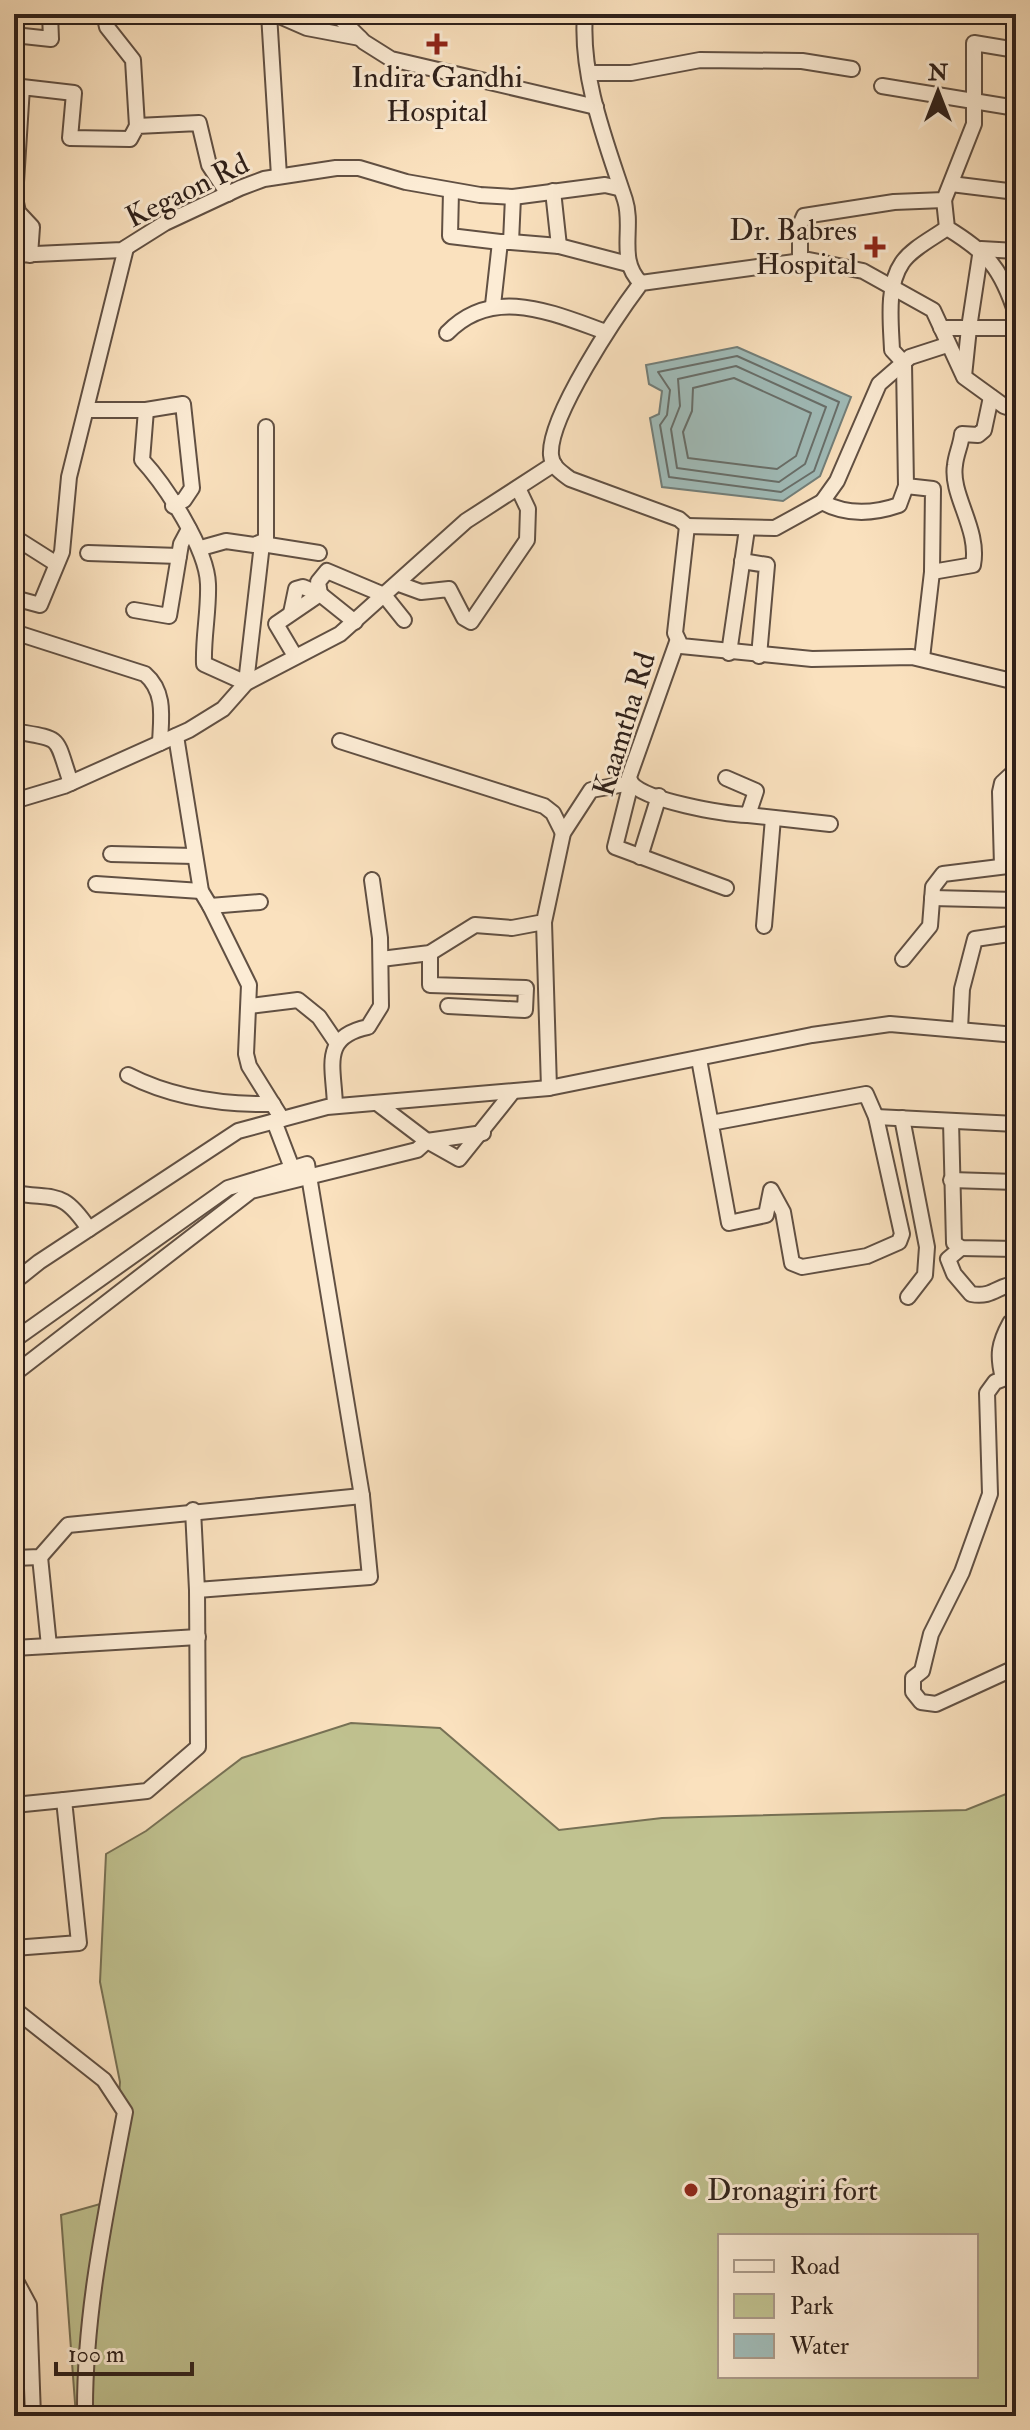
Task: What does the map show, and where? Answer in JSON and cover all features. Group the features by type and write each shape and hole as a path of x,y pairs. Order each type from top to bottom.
{"street":[{"path":"14,35 51,39 50,14"},
{"path":"30,255 32,227 18,212 15,198 22,87 74,93 70,138 130,139 137,126 133,60 107,27 104,14"},
{"path":"279,176 272,14 307,28 360,38"},
{"path":"336,14 360,38 391,59 596,107"},
{"path":"585,14 585,55 596,107 627,211 628,264 641,283"},
{"path":"947,228 944,200 974,124 974,43 1016,50"},
{"path":"589,73 631,73 684,60 802,61 852,69"},
{"path":"882,86 1016,108"},
{"path":"137,126 199,123 209,165 228,194"},
{"name":"Kegaon Rd","path":"14,255 126,248 165,223 228,194 279,176 359,168 451,191 513,197 605,185 618,188"},
{"path":"951,184 1016,192"},
{"path":"451,191 450,236 559,246 628,264"},
{"path":"553,191 559,246"},
{"path":"493,305 513,197"},
{"path":"800,262 800,225 804,216 894,202 944,200"},
{"path":"947,228 981,249 1005,279 1016,314"},
{"path":"822,502 846,513 899,505 906,486 904,363 892,350 893,288 902,262 947,228"},
{"path":"14,598 40,605 62,552 69,477 126,248"},
{"path":"981,249 1016,251"},
{"path":"964,377 981,249"},
{"path":"947,345 910,357 879,384 837,481 822,502 796,520 775,528 687,526 679,519 570,479 554,464 554,437 594,350 641,283 809,260 863,271 933,310 964,377 991,397 1016,410"},
{"path":"447,333 460,319 493,305 535,308 606,332"},
{"path":"941,328 1016,328"},
{"path":"932,572 973,565 972,531 954,466 961,450 962,434 978,435 984,430 991,397"},
{"path":"86,410 146,410 183,404 192,488 184,500 173,506"},
{"path":"146,410 142,460 165,486 173,506 201,548 208,580 204,664 246,683"},
{"path":"246,683 262,544 269,528 266,427"},
{"path":"14,801 71,783 176,736 223,709 246,683 295,656 322,646 355,622 466,521 554,464"},
{"path":"906,486 933,489 932,572 922,658"},
{"path":"399,584 421,592 449,589 464,618 471,622 527,540 528,509 518,488"},
{"name":"Kaamtha Rd","path":"687,526 677,642 629,777 631,783 615,847 726,888"},
{"path":"134,610 169,616 179,556 189,529"},
{"path":"729,653 747,529"},
{"path":"14,537 55,563"},
{"path":"201,548 226,541 319,553"},
{"path":"88,553 179,556"},
{"path":"742,561 767,565 759,656"},
{"path":"320,594 318,582 327,571 384,595 404,620"},
{"path":"295,656 276,624 291,613 296,589 303,587 320,594 355,622"},
{"path":"14,632 145,674 153,681 161,701 160,743"},
{"path":"677,642 681,646 759,656 922,658 1016,682"},
{"path":"14,731 44,733 57,743 71,783"},
{"path":"176,736 201,891 249,985 246,1054 249,1066 273,1104 292,1168"},
{"path":"340,741 544,806 553,813 563,833"},
{"path":"903,959 930,926 932,898 938,878 948,871 1009,866 1000,792 1002,783 1016,770"},
{"path":"726,778 756,791 748,815"},
{"path":"549,1088 544,922 563,833 591,790 631,783 659,796 725,814 830,824"},
{"path":"640,857 659,796"},
{"path":"764,926 773,818"},
{"path":"111,854 194,856"},
{"path":"335,1106 333,1051 336,1042 348,1031 368,1027 378,1015 381,959 372,880"},
{"path":"96,884 201,891"},
{"path":"932,898 1016,900"},
{"path":"210,906 260,902"},
{"path":"381,959 430,953 475,925 512,928 544,922"},
{"path":"960,1029 962,989 975,939 1016,933"},
{"path":"430,953 430,985 544,989"},
{"path":"448,1006 525,1010 526,988"},
{"path":"250,1006 298,1000 319,1017 336,1042"},
{"path":"14,1282 238,1131 278,1120 335,1106 511,1094 812,1035 890,1024 1016,1035"},
{"path":"699,1059 729,1223 766,1215 771,1190 789,1231 792,1263 802,1267 867,1256 899,1242 902,1234 870,1098 856,1093 711,1123"},
{"path":"128,1075 160,1090 203,1100 273,1104"},
{"path":"377,1103 427,1141 459,1159 483,1133 511,1094"},
{"path":"876,1117 1016,1124"},
{"path":"902,1118 927,1247 925,1275 908,1297"},
{"path":"951,1121 954,1243 961,1248 1016,1249"},
{"path":"14,1374 251,1191 417,1150 427,1141 483,1133"},
{"path":"14,1340 228,1188 307,1164 362,1496 370,1577 197,1590"},
{"path":"951,1180 1016,1182"},
{"path":"14,1193 57,1195 77,1212 89,1229"},
{"path":"961,1248 948,1259 952,1271 971,1294 992,1295 1002,1287 1016,1284"},
{"path":"14,1262 30,1269"},
{"path":"925,1275 952,1271"},
{"path":"1008,1671 936,1704 921,1702 913,1692 913,1678 922,1671 931,1634 982,1523 990,1494 985,1401 990,1386 1009,1376 998,1357 1000,1341 1010,1323 1016,1323"},
{"path":"14,1558 40,1557 68,1525 193,1510 362,1496"},
{"path":"14,1805 147,1791 198,1747 193,1510"},
{"path":"40,1557 49,1646"},
{"path":"14,1648 198,1637"},
{"path":"14,1948 79,1943 64,1800"},
{"path":"14,2009 104,2080 125,2112 95,2268 85,2361 85,2416"},
{"path":"14,2265 14,2280 29,2305 33,2416"}],"green space":[{"path":"351,1723 440,1728 559,1830 662,1818 966,1810 1016,1790 1016,2416 76,2416 61,2215 111,2201 120,2082 100,1982 106,1854 146,1831 242,1758"}],"water":[{"path":"737,347 851,397 820,476 783,501 662,487 650,418 659,414 662,391 649,384 646,365"}],"place":[{"name":"Indira Gandhi Hospital","path":"437,44"},
{"name":"Dr. Babres Hospital","path":"875,247"},
{"name":"Dronagiri fort","path":"691,2190"}]}
